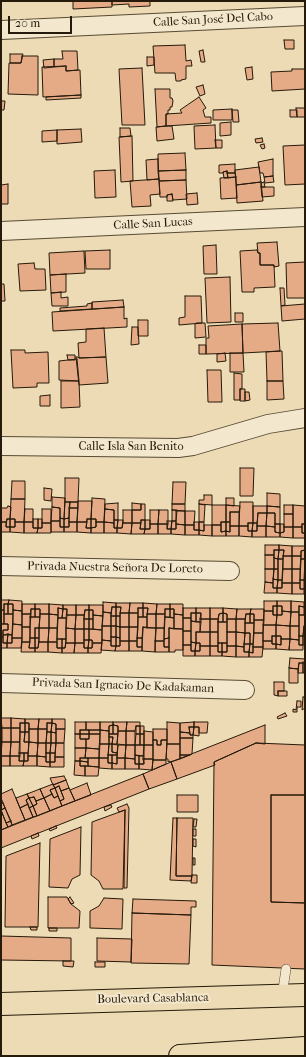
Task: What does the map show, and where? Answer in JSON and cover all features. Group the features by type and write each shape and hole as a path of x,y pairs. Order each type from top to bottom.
{"main road":[{"name":"Boulevard Casablanca","path":"1,1004 305,995"},
{"path":"180,1056 305,1048"}],"street":[{"name":"Calle San José Del Cabo","path":"1,30 305,16"},
{"name":"Calle San Lucas","path":"1,231 305,217"},
{"name":"Calle Isla San Benito","path":"1,446 178,448 193,446 268,424 305,418"},
{"name":"Privada Nuestra Señora De Loreto","path":"1,566 230,571"},
{"name":"Privada San Ignacio De Kadakaman","path":"1,683 245,690"}],"lane":[{"path":"282,996 286,969"}],"building":[{"path":"73,1 112,1 112,7 73,9"},
{"path":"112,1 150,1 150,6 129,7 129,4 112,5"},
{"path":"284,40 294,40 294,49 285,49"},
{"path":"185,45 186,61 191,60 192,66 186,66 186,79 176,81 175,73 155,73 153,46"},
{"path":"203,50 205,62 201,62 199,51"},
{"path":"62,51 77,51 78,70 66,71 66,66 54,67 54,59 63,59"},
{"path":"10,54 23,54 21,63 10,63"},
{"path":"22,56 38,56 38,95 8,94 9,63 21,63"},
{"path":"147,57 154,57 154,65 147,66"},
{"path":"54,59 54,67 44,68 43,60"},
{"path":"66,66 66,71 80,70 81,95 43,97 42,67"},
{"path":"252,67 253,79 247,80 245,68"},
{"path":"142,68 145,125 122,125 119,69"},
{"path":"292,69 305,69 305,89 272,91 271,72 292,71"},
{"path":"203,85 205,94 200,96 196,87"},
{"path":"155,89 170,89 170,98 172,98 173,101 172,107 168,110 168,114 166,114 166,126 157,127"},
{"path":"81,95 81,98 46,100 46,97"},
{"path":"199,97 206,108 203,110 205,117 211,117 211,123 166,126 166,114 182,113 180,110"},
{"path":"1,101 5,101 4,110 1,110"},
{"path":"296,108 305,108 305,117 297,117"},
{"path":"232,109 232,120 213,120 213,110"},
{"path":"232,110 238,110 239,122 233,122"},
{"path":"290,110 297,110 297,117 290,117"},
{"path":"231,122 231,135 220,136 220,123"},
{"path":"215,125 216,148 195,149 194,126"},
{"path":"172,126 174,139 157,141 156,127"},
{"path":"120,128 130,128 131,136 120,137"},
{"path":"81,129 82,142 57,144 57,130"},
{"path":"57,130 57,141 42,142 42,131"},
{"path":"132,136 133,181 121,182 119,137"},
{"path":"262,138 263,142 256,143 255,139"},
{"path":"215,140 222,140 222,148 216,148"},
{"path":"264,144 265,148 262,149 260,145"},
{"path":"305,145 305,184 285,185 283,146"},
{"path":"185,153 186,170 158,171 158,154"},
{"path":"158,159 159,179 147,180 146,160"},
{"path":"273,159 273,176 264,177 263,173 260,173 258,162"},
{"path":"235,164 235,173 227,173 227,171 219,173 219,165"},
{"path":"259,167 261,182 236,185 235,170"},
{"path":"115,170 116,197 95,198 94,171"},
{"path":"186,170 186,180 159,181 158,171"},
{"path":"227,171 228,178 224,178 223,172"},
{"path":"227,173 235,173 236,177 228,178"},
{"path":"273,176 274,182 265,183 264,177"},
{"path":"236,177 237,198 221,199 220,178"},
{"path":"159,179 160,194 150,195 151,206 132,207 130,181"},
{"path":"186,180 187,199 173,200 172,194 167,195 167,197 160,197 159,181"},
{"path":"261,182 263,201 237,203 236,185"},
{"path":"264,182 265,187 261,187 261,183"},
{"path":"8,184 8,204 1,204 1,185"},
{"path":"261,187 274,187 274,196 262,197"},
{"path":"197,193 198,204 187,205 186,194"},
{"path":"172,194 173,201 167,201 167,195"},
{"path":"277,242 279,266 274,267 274,265 260,265 260,253 258,253 257,243"},
{"path":"216,245 217,274 204,274 203,246"},
{"path":"110,250 110,269 86,269 85,251"},
{"path":"257,250 258,253 260,253 260,265 274,265 275,287 254,288 254,292 242,292 240,251"},
{"path":"84,251 85,273 50,275 49,253"},
{"path":"305,262 305,298 287,298 286,263"},
{"path":"34,263 35,269 45,269 46,290 20,291 18,264"},
{"path":"66,274 66,292 51,293 50,275"},
{"path":"230,277 231,322 207,323 205,278"},
{"path":"1,284 4,284 5,301 1,301"},
{"path":"280,288 284,288 285,305 281,306"},
{"path":"61,292 61,298 68,297 68,306 52,306 51,293"},
{"path":"185,296 201,296 202,323 179,325 179,318 185,317"},
{"path":"123,300 124,307 92,309 92,302"},
{"path":"92,303 92,309 60,311 60,308 87,306 87,304"},
{"path":"305,304 305,319 282,321 281,306"},
{"path":"124,307 124,319 127,318 127,327 53,331 52,312"},
{"path":"235,313 243,313 243,322 235,322"},
{"path":"138,320 148,320 148,336 138,336"},
{"path":"205,323 206,337 195,338 195,324"},
{"path":"278,323 280,351 243,353 242,324"},
{"path":"242,324 243,353 206,354 206,338 209,338 208,326"},
{"path":"132,327 138,327 139,344 131,345"},
{"path":"104,328 106,357 79,358 78,343 86,342 86,329"},
{"path":"199,345 206,345 206,354 199,354"},
{"path":"11,350 25,350 25,353 48,352 49,383 37,383 37,387 13,388"},
{"path":"282,351 283,381 267,381 266,352"},
{"path":"225,353 226,361 217,362 217,354"},
{"path":"230,353 243,353 244,372 230,372"},
{"path":"67,355 75,355 75,360 68,360"},
{"path":"76,357 106,357 108,383 79,385"},
{"path":"77,359 79,381 59,380 59,361"},
{"path":"207,370 221,370 222,402 208,402"},
{"path":"234,373 242,374 240,400 234,400"},
{"path":"61,381 79,381 80,407 61,408"},
{"path":"267,381 283,381 284,399 267,400"},
{"path":"240,389 245,389 245,401 240,401"},
{"path":"245,392 249,392 250,400 245,401"},
{"path":"50,395 50,406 40,406 40,396"},
{"path":"240,468 254,468 253,496 240,496"},
{"path":"65,478 79,478 78,502 65,502"},
{"path":"12,481 25,481 25,499 11,499"},
{"path":"173,482 186,482 185,504 172,504"},
{"path":"44,488 52,489 51,501 44,500"},
{"path":"267,493 280,494 280,507 267,506"},
{"path":"204,495 212,495 212,505 199,504 199,500 204,500"},
{"path":"52,497 65,498 64,519 60,518 60,508 52,507"},
{"path":"92,498 105,499 104,522 96,522 96,519 91,519"},
{"path":"226,498 234,498 234,506 226,505"},
{"path":"11,499 25,499 24,522 15,522 15,519 10,519"},
{"path":"78,501 92,501 91,519 87,519 87,522 77,522"},
{"path":"65,502 70,502 69,518 64,519"},
{"path":"70,502 78,502 78,508 69,508"},
{"path":"240,502 253,502 253,523 248,523 248,526 239,526"},
{"path":"118,503 118,520 114,520 114,510 105,509 105,504"},
{"path":"132,503 141,504 141,510 132,510"},
{"path":"141,504 145,504 145,520 141,520 141,523 132,523 132,510 141,510"},
{"path":"172,504 185,504 185,511 172,510"},
{"path":"199,504 205,505 204,522 199,522"},
{"path":"212,505 226,505 226,522 221,522 221,525 212,525"},
{"path":"226,505 240,506 239,512 230,512 230,522 226,522"},
{"path":"284,505 293,505 293,514 284,514"},
{"path":"293,505 305,506 305,524 302,524 302,527 293,527"},
{"path":"8,506 11,507 10,519 7,519 6,522 1,522 1,508 7,508"},
{"path":"253,506 267,506 267,513 258,513 257,523 253,523"},
{"path":"267,506 280,507 280,524 275,524 275,513 267,513"},
{"path":"52,507 60,508 60,521 51,521"},
{"path":"69,508 78,508 77,522 69,522"},
{"path":"25,509 33,509 33,522 24,522"},
{"path":"42,509 51,509 51,523 42,523"},
{"path":"105,509 114,510 114,523 104,522"},
{"path":"123,510 132,510 132,523 123,523"},
{"path":"150,510 159,510 158,524 150,524"},
{"path":"159,510 168,510 168,524 158,524"},
{"path":"172,510 177,510 176,521 172,521"},
{"path":"176,511 185,511 185,525 176,524"},
{"path":"185,511 195,511 194,525 185,525"},
{"path":"230,512 239,512 239,526 230,526"},
{"path":"258,513 267,513 266,526 257,526"},
{"path":"267,513 275,513 275,527 266,526"},
{"path":"284,514 293,514 293,527 284,527"},
{"path":"60,518 64,519 64,527 60,527"},
{"path":"69,518 69,527 64,527 64,519"},
{"path":"7,519 10,519 10,527 6,527"},
{"path":"10,519 15,519 15,527 10,527"},
{"path":"33,519 38,519 38,528 33,528"},
{"path":"38,519 42,519 42,528 38,528"},
{"path":"87,519 91,519 91,528 86,528"},
{"path":"91,519 96,519 96,527 91,528"},
{"path":"114,520 118,520 117,528 114,528"},
{"path":"118,520 123,520 122,528 117,528"},
{"path":"141,520 145,520 145,529 140,529"},
{"path":"145,520 150,520 150,529 145,529"},
{"path":"51,521 60,521 60,527 64,527 64,532 51,532"},
{"path":"167,521 172,521 171,529 167,529"},
{"path":"172,521 176,521 176,529 171,529"},
{"path":"1,522 6,522 6,527 10,527 10,532 1,532"},
{"path":"15,522 24,522 24,533 10,532 10,527 15,527"},
{"path":"24,522 33,522 33,528 38,528 37,533 24,533"},
{"path":"69,522 77,522 77,532 64,532 64,527 69,527"},
{"path":"77,522 87,522 86,528 91,528 91,533 77,532"},
{"path":"96,522 104,522 104,533 91,533 91,528 96,527"},
{"path":"104,522 114,523 114,528 117,528 117,533 104,533"},
{"path":"194,522 199,522 199,530 194,530"},
{"path":"199,522 204,522 204,531 199,530"},
{"path":"221,522 226,522 226,531 221,532"},
{"path":"226,522 230,522 230,532 226,531"},
{"path":"42,523 51,523 51,533 37,533 38,528 42,528"},
{"path":"123,523 132,523 131,534 117,533 117,528 122,528"},
{"path":"132,523 141,523 140,529 145,529 144,534 131,534"},
{"path":"248,523 253,523 252,531 248,531"},
{"path":"253,523 257,523 257,531 252,531"},
{"path":"150,524 158,524 158,534 144,534 145,529 150,529"},
{"path":"158,524 168,524 167,529 171,529 171,534 158,534"},
{"path":"176,524 185,525 185,535 171,534 171,529 176,529"},
{"path":"275,524 280,524 280,533 275,532"},
{"path":"280,524 284,524 284,532 280,533"},
{"path":"302,524 305,524 305,533 302,533"},
{"path":"185,525 194,525 194,530 199,530 199,535 185,535"},
{"path":"204,525 212,525 212,536 199,535 199,530 204,531"},
{"path":"212,525 221,525 221,532 226,531 226,536 212,536"},
{"path":"230,526 239,526 239,536 226,536 226,531 230,532"},
{"path":"239,526 248,526 248,531 252,531 252,537 239,536"},
{"path":"257,526 266,526 266,537 252,537 252,531 257,531"},
{"path":"266,526 275,527 275,532 280,533 280,537 266,537"},
{"path":"284,527 293,527 293,538 280,537 280,533 284,532"},
{"path":"293,527 302,527 302,533 305,533 305,538 293,538"},
{"path":"265,545 279,545 279,550 274,550 274,555 265,555"},
{"path":"279,545 292,546 292,556 283,556 284,550 279,550"},
{"path":"292,546 305,546 305,550 301,551 301,556 292,556"},
{"path":"274,550 279,550 278,559 274,558"},
{"path":"279,550 284,550 283,559 278,559"},
{"path":"305,550 305,559 301,559 301,551"},
{"path":"265,555 274,555 274,569 265,569"},
{"path":"283,556 292,556 292,569 283,569"},
{"path":"292,556 301,556 300,569 292,569"},
{"path":"274,558 278,559 278,569 274,569"},
{"path":"278,559 283,559 282,580 278,580"},
{"path":"301,559 305,559 304,580 300,580"},
{"path":"265,569 274,569 273,583 265,582"},
{"path":"274,569 278,569 278,580 273,579"},
{"path":"283,569 292,569 292,583 282,583"},
{"path":"292,569 300,569 300,583 292,583"},
{"path":"273,579 278,580 277,588 273,588"},
{"path":"278,580 282,580 282,588 277,588"},
{"path":"300,580 304,580 304,589 300,589"},
{"path":"265,582 273,583 273,588 277,588 277,593 264,593"},
{"path":"282,583 292,583 292,594 277,593 277,588 282,588"},
{"path":"292,583 300,583 300,589 304,589 304,594 292,594"},
{"path":"1,600 9,600 8,604 4,604 4,610 1,610"},
{"path":"9,600 22,601 22,611 13,610 13,604 8,604"},
{"path":"264,601 277,601 277,606 273,606 273,611 264,611"},
{"path":"277,601 291,601 291,612 282,611 282,606 277,606"},
{"path":"291,601 304,602 304,607 299,606 299,612 291,612"},
{"path":"103,602 116,603 116,607 112,607 111,613 103,612"},
{"path":"116,603 130,603 129,613 120,613 121,607 116,607"},
{"path":"130,603 143,603 143,608 138,608 138,613 129,613"},
{"path":"143,603 157,604 156,614 147,614 148,608 143,608"},
{"path":"4,604 8,604 8,614 4,614"},
{"path":"8,604 13,604 13,614 8,614"},
{"path":"22,604 35,604 35,609 31,609 31,614 22,614"},
{"path":"35,604 49,604 49,614 40,614 40,609 35,609"},
{"path":"49,604 63,605 63,609 58,608 58,615 49,614"},
{"path":"157,604 170,604 170,609 165,609 165,614 156,614"},
{"path":"170,604 183,604 183,615 174,614 174,609 170,609"},
{"path":"63,605 76,605 76,615 67,615 67,609 63,609"},
{"path":"76,605 89,605 89,610 85,610 84,615 76,615"},
{"path":"89,605 103,605 103,616 93,615 93,610 89,610"},
{"path":"273,606 277,606 277,615 273,615"},
{"path":"277,606 282,606 282,615 277,615"},
{"path":"299,606 304,607 304,615 299,615"},
{"path":"112,607 116,607 116,616 111,616"},
{"path":"116,607 121,607 120,616 116,616"},
{"path":"58,608 63,609 62,618 58,618"},
{"path":"138,608 143,608 143,617 138,617"},
{"path":"143,608 148,608 147,617 143,617"},
{"path":"183,608 196,608 196,613 191,613 191,618 183,618"},
{"path":"196,608 210,608 210,619 200,619 201,613 196,613"},
{"path":"210,608 223,608 223,613 219,614 218,619 210,619"},
{"path":"223,608 237,609 236,619 227,619 227,614 223,613"},
{"path":"31,609 35,609 35,617 30,617"},
{"path":"35,609 40,609 40,617 35,617"},
{"path":"63,609 67,609 66,618 62,618"},
{"path":"165,609 170,609 170,617 165,617"},
{"path":"170,609 174,609 174,618 170,617"},
{"path":"237,609 251,609 250,614 246,614 245,619 236,619"},
{"path":"251,609 264,609 264,620 254,620 254,614 250,614"},
{"path":"1,610 4,610 4,624 1,624"},
{"path":"13,610 22,611 22,625 13,624"},
{"path":"85,610 89,610 89,619 84,619"},
{"path":"89,610 93,610 93,619 89,619"},
{"path":"264,611 273,611 273,615 277,615 276,625 263,625"},
{"path":"282,611 291,612 290,626 276,625 277,615 282,615"},
{"path":"103,612 111,613 111,626 102,626"},
{"path":"291,612 299,612 299,626 290,626"},
{"path":"120,613 129,613 129,627 120,627"},
{"path":"129,613 138,613 138,627 129,627"},
{"path":"191,613 196,613 196,622 191,621"},
{"path":"196,613 201,613 201,622 196,622"},
{"path":"223,613 227,614 227,622 223,622"},
{"path":"223,613 223,622 218,622 219,614"},
{"path":"4,614 13,614 12,635 3,635 3,630 8,630 8,624 4,624"},
{"path":"22,614 31,614 30,627 22,627"},
{"path":"40,614 49,614 49,628 39,628"},
{"path":"49,614 58,615 57,628 49,628"},
{"path":"147,614 156,614 156,628 147,628"},
{"path":"156,614 165,614 164,628 156,628"},
{"path":"174,614 183,615 183,629 174,629"},
{"path":"246,614 250,614 250,623 245,623"},
{"path":"250,614 254,614 254,623 250,623"},
{"path":"67,615 76,615 75,629 66,628"},
{"path":"76,615 84,615 84,629 75,629"},
{"path":"93,615 103,616 102,630 93,629"},
{"path":"299,615 305,615 303,636 299,636"},
{"path":"111,616 116,616 116,626 111,626"},
{"path":"116,616 120,616 120,627 116,626"},
{"path":"30,617 40,617 39,628 35,628 35,638 30,638"},
{"path":"138,617 147,617 147,628 143,627 142,638 137,638"},
{"path":"165,617 174,618 174,629 169,628 169,638 164,639"},
{"path":"58,618 66,618 66,639 57,639"},
{"path":"183,618 191,618 191,631 183,631"},
{"path":"84,619 89,619 89,629 84,629"},
{"path":"89,619 93,619 93,629 89,629"},
{"path":"200,619 210,619 210,632 200,632"},
{"path":"210,619 218,619 218,632 210,632"},
{"path":"227,619 236,619 236,632 227,632"},
{"path":"236,619 245,619 245,633 236,632"},
{"path":"254,620 264,620 263,633 254,633"},
{"path":"191,621 201,622 200,632 196,632 196,643 191,642"},
{"path":"218,622 227,622 227,643 218,643"},
{"path":"245,623 254,623 253,644 250,644 250,633 245,633"},
{"path":"1,624 8,624 8,630 3,630 3,637 1,637"},
{"path":"13,624 22,625 22,638 12,638"},
{"path":"263,625 276,625 276,636 272,636 272,641 263,641"},
{"path":"276,625 290,626 290,639 281,639 281,636 276,636"},
{"path":"102,626 111,626 111,641 102,640"},
{"path":"111,626 116,626 116,637 111,637"},
{"path":"116,626 120,627 120,638 116,637"},
{"path":"290,626 299,626 299,640 290,639"},
{"path":"305,626 305,637 303,636"},
{"path":"22,627 30,627 30,642 22,642"},
{"path":"120,627 129,627 129,641 120,641"},
{"path":"129,627 138,627 137,641 129,641"},
{"path":"143,627 156,628 155,652 142,651"},
{"path":"35,628 39,628 39,638 35,638"},
{"path":"39,628 49,628 48,642 39,642"},
{"path":"49,628 57,628 57,642 48,642"},
{"path":"66,628 75,629 75,643 66,643"},
{"path":"156,628 164,628 164,641 155,641"},
{"path":"169,628 183,629 183,650 169,652"},
{"path":"75,629 84,629 84,643 75,643"},
{"path":"84,629 89,629 89,640 84,640"},
{"path":"89,629 102,630 102,643 93,643 92,640 89,640"},
{"path":"183,631 191,631 191,645 183,645"},
{"path":"196,632 210,632 210,646 200,646 200,643 196,643"},
{"path":"210,632 218,632 218,646 210,646"},
{"path":"227,632 236,632 236,646 227,646"},
{"path":"236,632 245,633 244,647 236,646"},
{"path":"245,633 250,633 250,644 244,644"},
{"path":"254,633 263,633 263,647 253,647"},
{"path":"8,634 12,635 12,643 7,643"},
{"path":"8,634 7,643 3,643 3,635"},
{"path":"272,636 276,636 276,644 272,644"},
{"path":"276,636 281,636 281,645 276,644"},
{"path":"299,636 303,636 303,645 299,645"},
{"path":"303,636 305,637 305,645 303,645"},
{"path":"1,637 3,637 3,643 7,643 7,648 1,648"},
{"path":"111,637 116,637 116,646 111,646"},
{"path":"116,637 120,638 120,646 116,646"},
{"path":"12,638 22,638 21,648 7,648 7,643 12,643"},
{"path":"30,638 35,638 35,648 29,648"},
{"path":"35,638 39,638 38,648 35,648"},
{"path":"137,638 142,638 142,647 137,647"},
{"path":"169,638 169,647 164,647 164,639"},
{"path":"57,639 62,639 62,648 57,648"},
{"path":"62,639 66,639 65,648 62,648"},
{"path":"281,639 290,639 289,650 276,649 276,644 281,645"},
{"path":"290,639 299,640 299,645 303,645 303,650 289,650"},
{"path":"84,640 89,640 88,648 84,648"},
{"path":"89,640 92,640 92,648 88,648"},
{"path":"102,640 111,641 111,646 116,646 115,651 101,650"},
{"path":"120,641 129,641 129,651 115,651 116,646 120,646"},
{"path":"129,641 137,641 137,647 142,647 142,651 129,651"},
{"path":"155,641 164,641 164,647 169,647 169,652 155,652"},
{"path":"263,641 272,641 272,644 276,644 276,649 263,649"},
{"path":"22,642 30,642 29,648 35,648 35,652 21,652"},
{"path":"39,642 48,642 48,652 35,652 35,648 38,648"},
{"path":"48,642 57,642 57,648 62,648 62,653 48,652"},
{"path":"191,642 196,643 195,651 191,651"},
{"path":"66,643 75,643 74,653 62,653 62,648 65,648"},
{"path":"75,643 84,643 84,648 88,648 88,653 74,653"},
{"path":"93,643 102,643 101,653 88,653 88,648 92,648"},
{"path":"196,643 200,643 200,651 195,651"},
{"path":"218,643 222,643 222,652 218,652"},
{"path":"222,643 227,643 227,652 222,652"},
{"path":"244,644 250,644 249,652 244,652"},
{"path":"250,644 253,644 253,653 249,652"},
{"path":"183,645 191,645 191,651 195,651 195,656 183,656"},
{"path":"200,646 210,646 210,656 195,656 195,651 200,651"},
{"path":"210,646 218,646 218,652 222,652 222,656 210,656"},
{"path":"227,646 236,646 236,657 222,656 222,652 227,652"},
{"path":"236,646 244,647 244,652 249,652 249,657 236,657"},
{"path":"253,647 263,647 262,657 249,657 249,652 253,653"},
{"path":"290,658 305,659 305,663 299,663 298,669 289,668"},
{"path":"303,662 305,663 305,673 303,673"},
{"path":"299,663 303,663 303,673 298,673"},
{"path":"289,668 298,669 298,683 289,683"},
{"path":"274,682 284,682 284,691 278,691 278,696 274,695"},
{"path":"278,691 287,691 287,696 278,696"},
{"path":"303,697 305,697 305,708 302,710"},
{"path":"297,701 301,701 301,707 297,707 297,712 293,712 293,709 296,710"},
{"path":"285,713 287,716 278,719 277,717"},
{"path":"1,718 11,718 11,728 2,728"},
{"path":"11,718 25,719 25,723 20,723 20,728 11,728"},
{"path":"25,719 39,719 38,729 29,729 29,723 25,723"},
{"path":"39,719 52,719 52,723 47,723 47,729 38,729"},
{"path":"52,719 65,719 65,729 56,729 56,724 52,723"},
{"path":"75,722 86,722 86,730 80,730 80,734 75,734"},
{"path":"86,722 100,722 100,730 86,730"},
{"path":"100,722 113,722 113,725 109,726 109,731 100,730"},
{"path":"113,722 127,722 126,731 118,731 118,726 113,725"},
{"path":"127,722 140,722 140,726 136,726 135,731 126,731"},
{"path":"167,722 180,723 180,744 167,744"},
{"path":"194,722 208,722 207,733 199,733 199,727 194,727"},
{"path":"194,722 194,727 189,727 190,733 180,732 180,723"},
{"path":"20,723 25,723 25,732 20,732"},
{"path":"25,723 29,723 29,732 25,732"},
{"path":"47,723 52,723 51,732 47,732"},
{"path":"52,723 56,724 56,733 51,732"},
{"path":"113,725 118,726 118,734 113,734"},
{"path":"113,725 113,734 109,734 109,726"},
{"path":"265,725 265,744 256,743 214,762 215,765 177,779 171,762"},
{"path":"136,726 140,726 140,734 136,734"},
{"path":"140,726 144,726 144,734 140,734"},
{"path":"189,727 194,727 193,735 190,735"},
{"path":"194,727 199,727 199,736 193,735"},
{"path":"2,728 11,728 11,742 2,742"},
{"path":"11,728 20,728 20,742 11,742"},
{"path":"29,729 38,729 38,743 29,742"},
{"path":"38,729 47,729 46,743 38,743"},
{"path":"56,729 65,729 64,743 56,743"},
{"path":"153,729 167,729 167,740 161,740 161,745 157,745 157,740 153,740"},
{"path":"80,730 89,730 89,734 80,734"},
{"path":"89,730 100,730 100,734 89,734"},
{"path":"100,730 109,731 109,744 100,744"},
{"path":"118,731 126,731 126,745 117,744"},
{"path":"126,731 135,731 135,745 126,745"},
{"path":"144,731 153,732 153,745 144,745"},
{"path":"20,732 25,732 24,742 29,742 28,753 19,753"},
{"path":"25,732 29,732 29,742 24,742"},
{"path":"47,732 51,732 51,743 46,743"},
{"path":"51,732 56,733 56,743 51,743"},
{"path":"180,732 190,733 190,735 193,735 193,738 180,738"},
{"path":"75,734 80,734 80,739 86,739 86,748 75,748"},
{"path":"80,734 89,734 89,739 80,739"},
{"path":"89,734 100,734 99,749 86,748 86,739 89,739"},
{"path":"109,734 118,734 117,744 112,744 113,737 109,737"},
{"path":"136,734 140,734 140,745 135,745"},
{"path":"140,734 144,734 144,745 140,745"},
{"path":"109,737 113,737 112,744 109,744"},
{"path":"180,738 193,738 192,754 180,755"},
{"path":"153,740 157,740 157,745 161,745 161,740 167,740 166,760 153,760"},
{"path":"2,742 11,742 10,756 1,756"},
{"path":"11,742 20,742 20,756 10,756"},
{"path":"29,742 38,743 37,756 28,756"},
{"path":"38,743 46,743 46,757 37,756"},
{"path":"46,743 51,743 50,753 46,753"},
{"path":"51,743 56,743 55,753 50,753"},
{"path":"56,743 64,743 64,757 55,757"},
{"path":"256,743 305,745 305,795 271,795 271,902 305,903 305,969 212,965 214,762"},
{"path":"100,744 109,744 108,758 99,758"},
{"path":"109,744 112,744 112,752 117,753 117,755 108,755"},
{"path":"112,744 118,745 117,753 112,752"},
{"path":"167,744 180,744 180,759 168,762 168,759 166,759"},
{"path":"118,745 126,745 125,758 117,758"},
{"path":"126,745 135,745 135,759 125,758"},
{"path":"135,745 144,745 144,756 135,755"},
{"path":"144,745 153,745 153,759 143,759"},
{"path":"75,748 86,748 85,758 80,758 80,761 75,761"},
{"path":"86,748 99,749 99,758 85,758"},
{"path":"19,753 24,753 24,761 19,761"},
{"path":"24,753 28,753 28,761 24,761"},
{"path":"46,753 50,753 50,762 46,762"},
{"path":"50,753 55,753 55,762 50,762"},
{"path":"108,755 112,755 112,763 108,763"},
{"path":"112,755 117,755 117,764 112,763"},
{"path":"135,755 139,756 139,764 135,764"},
{"path":"180,755 190,755 180,759"},
{"path":"1,756 10,756 10,766 1,766"},
{"path":"10,756 20,756 19,761 24,761 23,766 10,766"},
{"path":"28,756 37,756 37,766 23,766 24,761 28,761"},
{"path":"37,756 46,757 46,762 50,762 50,767 37,766"},
{"path":"139,756 144,756 144,764 139,764"},
{"path":"55,757 64,757 64,767 50,767 50,762 55,762"},
{"path":"80,758 88,758 88,762 80,761"},
{"path":"88,758 99,758 99,767 88,766"},
{"path":"99,758 108,758 108,763 112,763 112,769 99,768"},
{"path":"117,758 125,758 125,769 112,769 112,763 117,764"},
{"path":"125,758 135,759 135,764 139,764 139,769 125,769"},
{"path":"143,759 153,759 152,770 139,769 139,764 144,764"},
{"path":"153,760 166,760 166,764 152,770"},
{"path":"75,761 80,761 80,766 85,766 85,776 74,775"},
{"path":"80,761 88,762 88,766 80,766"},
{"path":"171,762 177,779 149,789 143,774"},
{"path":"85,766 99,767 98,776 85,776"},
{"path":"143,774 149,789 1,848 1,830"},
{"path":"64,776 66,780 53,785 50,778"},
{"path":"66,780 69,788 61,791 59,786 55,788 53,785"},
{"path":"87,783 91,795 75,801 70,790"},
{"path":"53,784 55,788 50,790 52,794 44,798 40,789"},
{"path":"59,786 64,799 60,801 55,788"},
{"path":"55,788 58,796 54,798 50,790"},
{"path":"69,788 75,801 62,806 60,801 64,799 61,791"},
{"path":"12,789 25,820 12,825 1,798 1,794"},
{"path":"40,789 44,798 36,801 34,797 29,798 27,794"},
{"path":"27,794 29,798 26,800 28,804 20,808 16,798"},
{"path":"52,794 54,798 58,796 62,806 50,811 44,798"},
{"path":"177,795 198,795 198,812 177,812"},
{"path":"271,795 305,795 305,903 271,902"},
{"path":"34,797 37,804 33,806 29,798"},
{"path":"29,798 33,806 29,808 26,800"},
{"path":"44,798 50,811 37,816 33,806 37,804 36,801"},
{"path":"3,803 5,808 1,810 1,804"},
{"path":"28,804 33,817 25,820 20,808"},
{"path":"127,804 129,808 127,888 124,888 125,810 119,812 117,808"},
{"path":"111,805 112,807 105,811 104,807"},
{"path":"33,806 37,816 33,817 29,808"},
{"path":"5,808 11,821 6,823 1,810"},
{"path":"125,810 123,889 103,889 99,881 91,875 92,822"},
{"path":"2,813 8,827 1,830 1,814"},
{"path":"173,818 177,818 176,876 192,876 191,881 170,880"},
{"path":"177,818 193,818 192,876 176,876"},
{"path":"194,819 197,819 196,827 193,827"},
{"path":"11,821 12,825 8,827 6,823"},
{"path":"56,826 57,828 50,831 49,829"},
{"path":"81,827 80,875 72,879 68,888 49,887 50,839"},
{"path":"193,829 196,829 196,836 193,836"},
{"path":"38,833 39,836 32,839 31,836"},
{"path":"193,839 196,839 196,847 193,846"},
{"path":"40,843 38,927 5,927 6,856"},
{"path":"193,858 195,858 195,865 193,865"},
{"path":"192,875 197,875 197,883 191,883"},
{"path":"48,897 67,897 71,904 80,911 79,928 48,928"},
{"path":"70,897 74,903 71,904 68,899"},
{"path":"104,898 123,899 122,929 90,928 90,911 99,906"},
{"path":"133,899 196,901 196,907 191,907 191,915 132,913"},
{"path":"132,913 191,915 189,964 131,963"},
{"path":"30,927 37,927 37,930 31,930"},
{"path":"49,928 57,928 57,931 49,931"},
{"path":"1,936 71,938 71,961 1,960"},
{"path":"97,938 132,939 131,962 97,961"},
{"path":"63,961 74,961 73,967 63,966"},
{"path":"95,962 105,962 105,967 95,967"}]}
